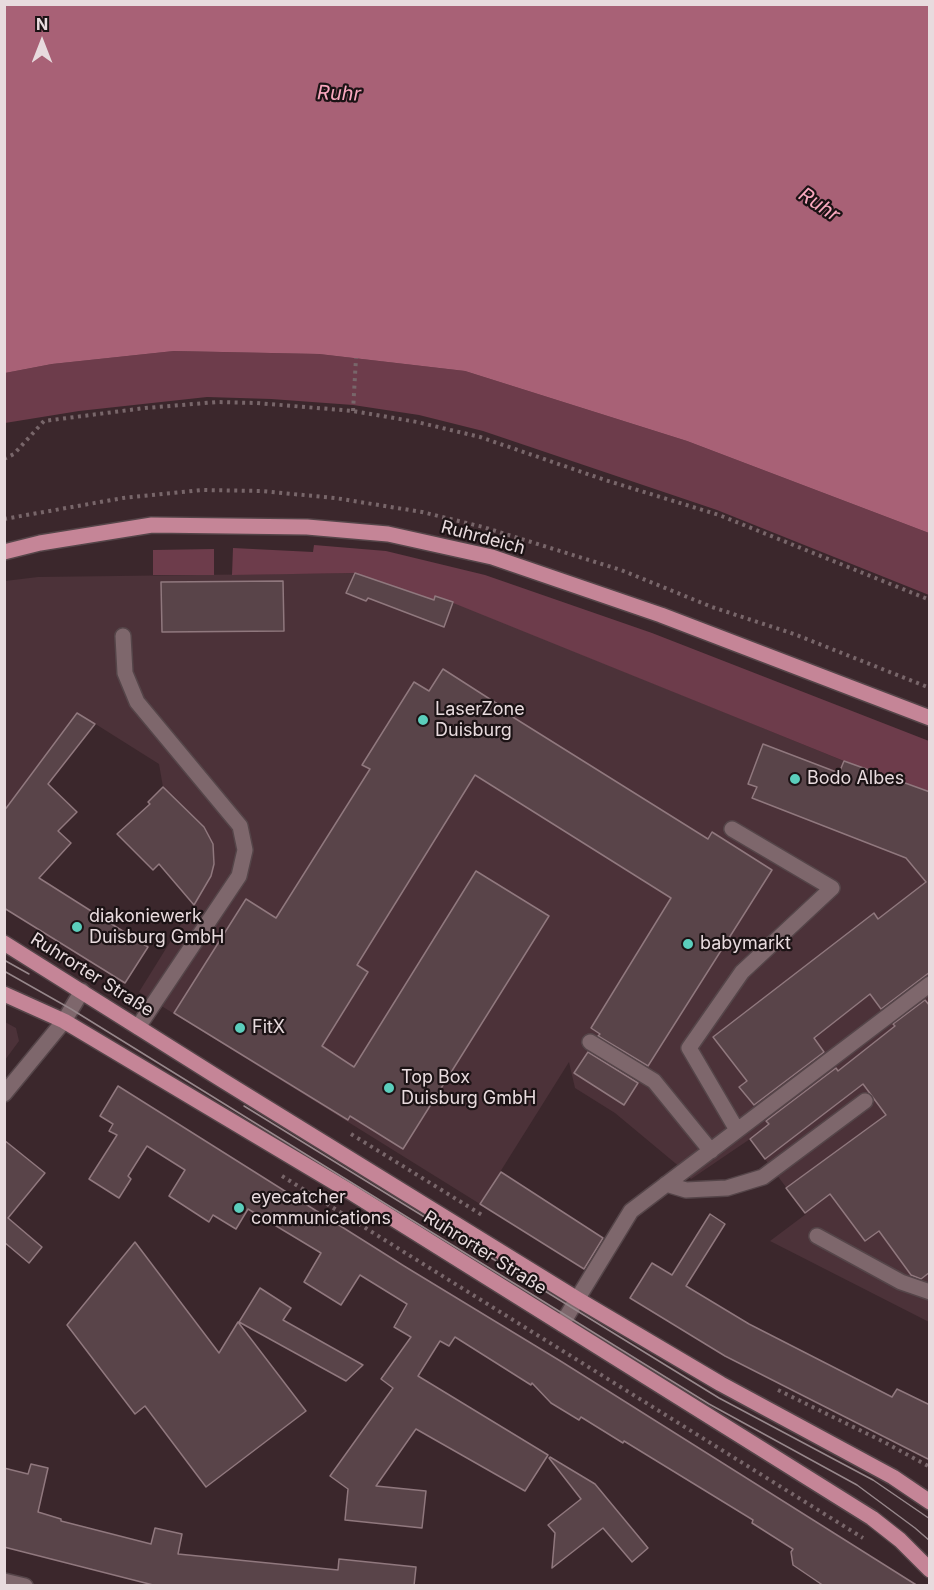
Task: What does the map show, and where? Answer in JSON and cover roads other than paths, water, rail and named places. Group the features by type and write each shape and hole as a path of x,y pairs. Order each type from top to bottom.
{"main road":[{"name":"Ruhrdeich","path":"4,552 40,543 152,525 307,527 388,534 492,557 661,615 930,718"},
{"name":"Ruhrorter Straße","path":"4,943 577,1299 721,1384 892,1477 930,1502"},
{"name":"Ruhrorter Straße","path":"4,994 64,1021 350,1191 872,1518 900,1540 930,1570"}],"street":[{"path":"123,636 124,673 137,702 240,826 245,850 239,876 138,1027"},
{"path":"732,829 832,888 742,972 689,1048 737,1130"},
{"path":"562,1324 631,1211 930,984"},
{"path":"4,1094 64,1021 82,991"},
{"path":"590,1042 654,1081 711,1150"},
{"path":"666,1184 686,1190 727,1188 763,1178 864,1101"},
{"path":"817,1236 901,1282 930,1292"},
{"path":"4,1581 25,1586"}],"water":[{"name":"Ruhr","path":"5,4 929,5 929,533 687,441 465,371 319,354 174,351 52,364 5,373"}],"tram line":[{"path":"4,960 29,974"},
{"path":"4,971 71,1009 709,1404 857,1485 930,1541"},
{"path":"244,1106 719,1398 873,1480 930,1519"}],"place":[{"name":"LaserZone Duisburg","path":"423,720"},
{"name":"Bodo Albes","path":"795,779"},
{"name":"diakoniewerk Duisburg GmbH","path":"77,927"},
{"name":"babymarkt","path":"688,944"},
{"name":"FitX","path":"240,1028"},
{"name":"Top Box Duisburg GmbH","path":"389,1088"},
{"name":"eyecatcher communications","path":"239,1208"}]}
